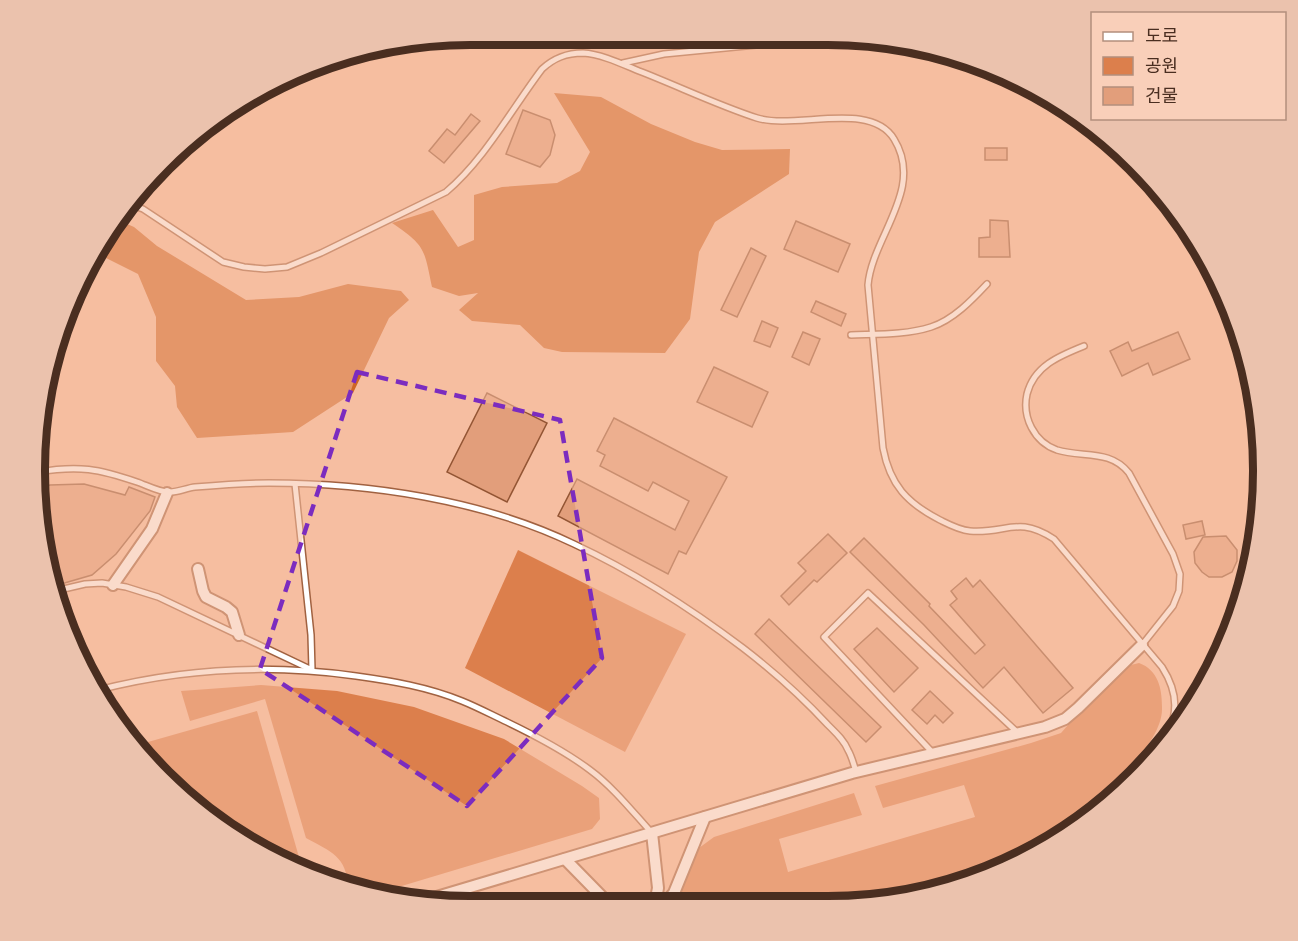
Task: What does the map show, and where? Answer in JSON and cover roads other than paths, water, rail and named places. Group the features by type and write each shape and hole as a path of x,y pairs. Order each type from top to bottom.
{"street":[{"path":"113,585 152,529 167,493"},
{"path":"198,569 206,597 232,612 239,635"},
{"path":"444,895 856,772 1045,727 1065,719 1142,645"},
{"path":"671,896 705,817"},
{"path":"652,833 658,888 656,896"},
{"path":"565,859 601,896"}],"lane":[{"path":"621,64 664,54 756,45"},
{"path":"137,206 143,208 223,262 265,269 287,267 321,253 446,192 461,179 542,69 553,59 564,55 586,53 621,64 759,119 783,122 856,119 873,121 887,129 900,151 903,182 896,209 869,270 868,285 882,448 886,468 902,493 914,504 954,527 967,531 984,532 1017,526 1030,527 1054,539 1170,678 1176,711 1174,717"},
{"path":"851,335 933,327 958,311 987,284"},
{"path":"1084,346 1055,358 1042,368 1030,384 1026,400 1026,415 1033,431 1046,444 1058,450 1107,458 1121,464 1129,473 1173,554 1180,574 1179,591 1173,606 1142,645"},
{"path":"45,471 84,468 109,472 167,493 180,489 225,484 355,487 470,507 524,524 573,543 673,598 707,621 763,663 814,710 849,750 856,772"},
{"path":"295,484 312,635 312,670"},
{"path":"62,590 85,584 113,585 158,597 312,670"},
{"path":"933,753 824,637 868,593 1018,733"},
{"path":"105,688 140,679 236,669 312,670 398,682 461,700 531,734 591,771 652,833"}]}
